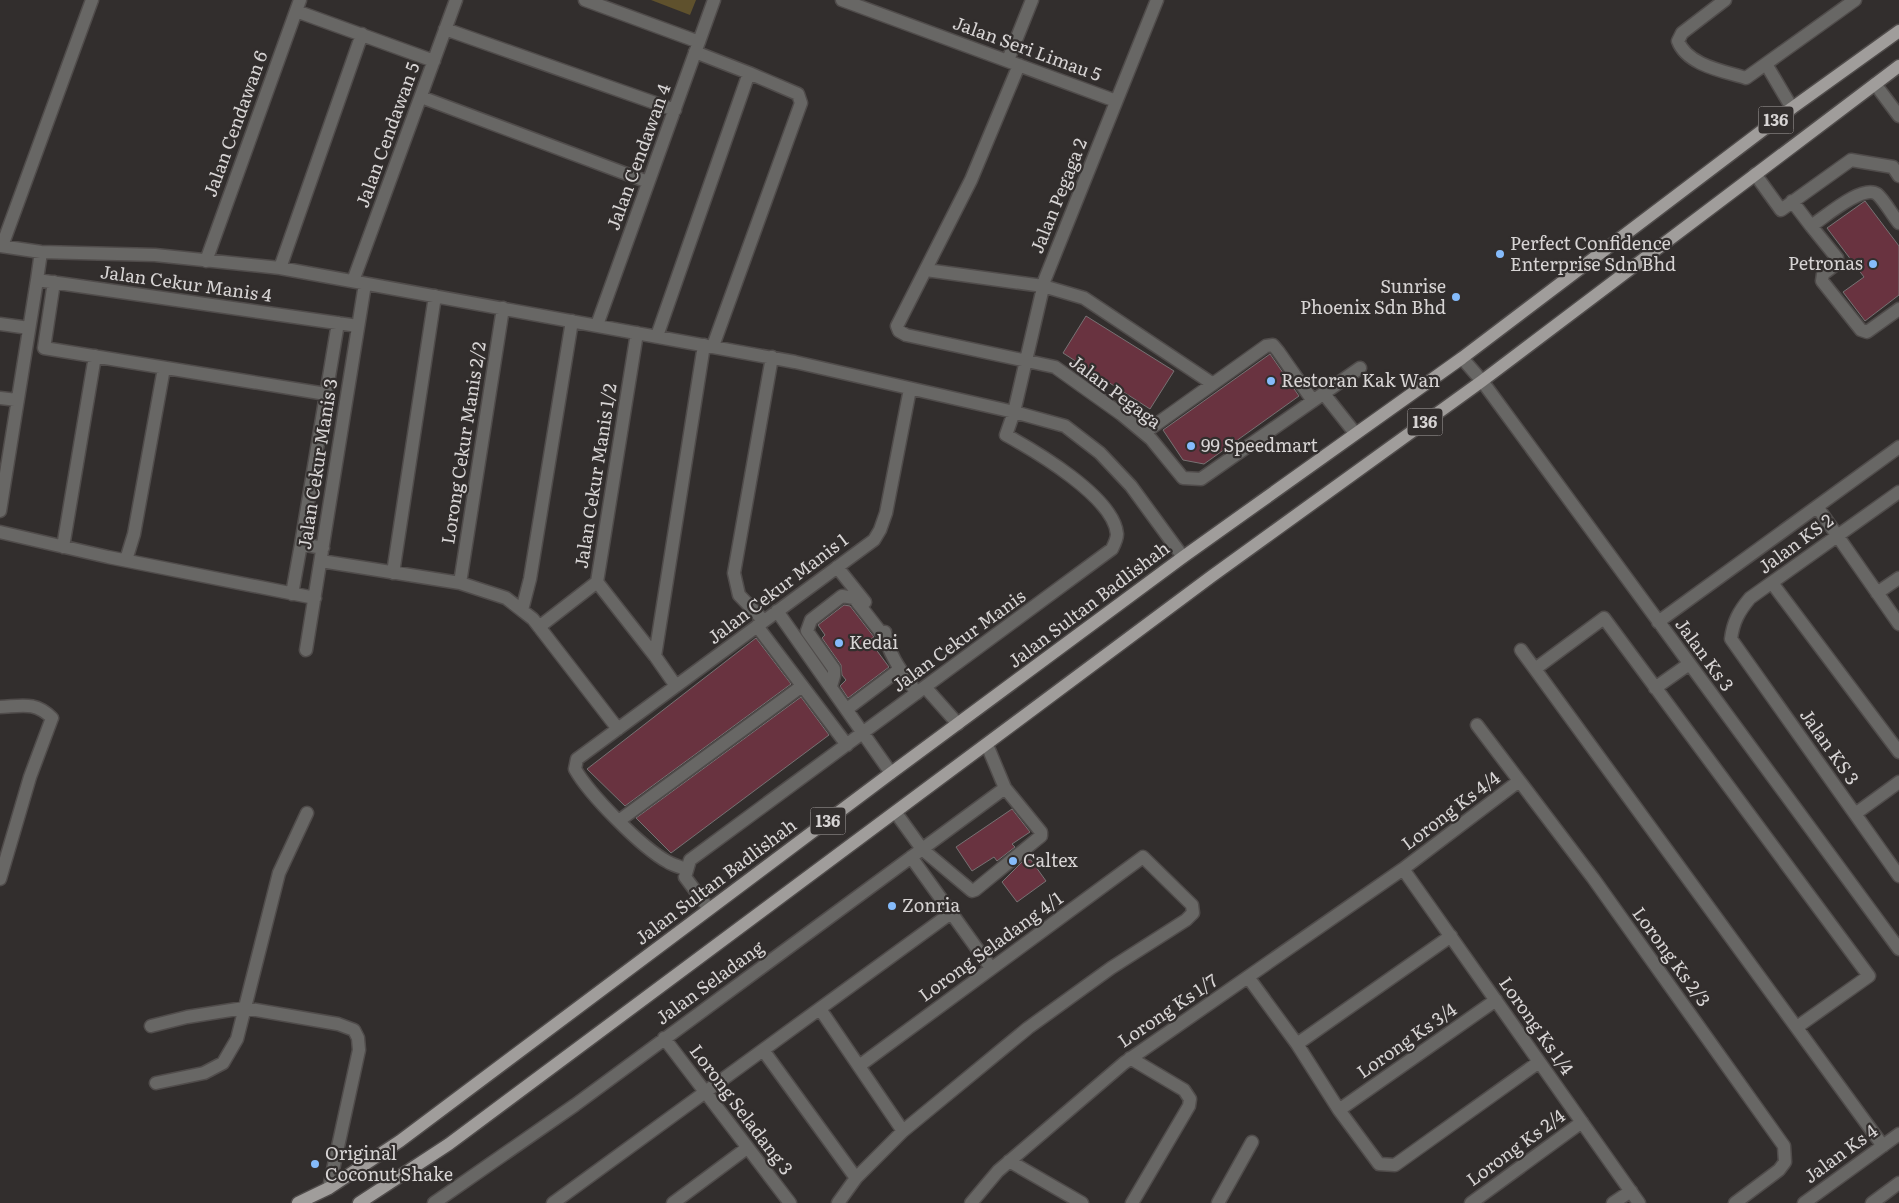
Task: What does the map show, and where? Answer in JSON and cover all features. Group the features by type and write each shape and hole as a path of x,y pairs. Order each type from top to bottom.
{"main road":[{"name":"Jalan Sultan Badlishah","path":"298,1203 329,1188 400,1141 891,773 1183,557 1462,358 1792,108 1899,31"},
{"name":"136","path":"359,1203 449,1144 674,974 987,746 1212,576 1482,381 1899,66"}],"street":[{"path":"92,0 1,246 41,252 155,255 280,268 772,357 1014,412 1065,426 1100,453 1131,486 1183,557"},
{"name":"Jalan Cendawan 5","path":"359,283 421,97 456,0"},
{"path":"585,0 697,47 749,73 798,94 801,103 708,346 655,656"},
{"name":"Jalan Cendawan 4","path":"596,326 714,0"},
{"name":"Jalan Seri Limau 5","path":"842,0 1116,101"},
{"path":"1032,0 1014,63 971,180 926,270 1043,286 1084,298 1213,384"},
{"name":"Jalan Pegaga 2","path":"1006,435 1014,412 1043,286 1157,0"},
{"path":"1725,0 1682,33 1678,41 1682,51 1700,63 1746,78 1855,0"},
{"path":"298,6 362,34 434,61"},
{"name":"Jalan Cendawan 6","path":"206,260 298,6"},
{"path":"445,29 674,110"},
{"path":"280,268 362,34"},
{"path":"1766,64 1792,108"},
{"path":"657,336 749,73"},
{"path":"1875,84 1899,116"},
{"path":"421,97 648,182"},
{"path":"1756,174 1780,210 1851,160 1893,167 1899,176"},
{"path":"1811,226 1855,196 1870,192 1877,194 1899,223"},
{"path":"1792,201 1837,258 1838,262 1823,274 1822,281 1861,330 1867,332 1899,309"},
{"path":"0,511 41,252"},
{"name":"Jalan Pegaga","path":"926,270 897,326 898,330 906,335 1055,368 1144,433 1183,478 1201,479 1360,368"},
{"name":"Jalan Cekur Manis 4","path":"37,280 358,326"},
{"path":"54,282 44,348 326,394"},
{"name":"Jalan Cekur Manis 3","path":"306,650 358,326 359,283"},
{"path":"393,572 435,296"},
{"name":"Lorong Cekur Manis 2/2","path":"460,583 503,308"},
{"path":"522,610 530,579 572,321"},
{"path":"292,594 338,323"},
{"path":"0,324 29,328"},
{"name":"Jalan Cekur Manis 1/2","path":"539,627 596,582 636,332"},
{"path":"1144,433 1266,346 1273,345 1318,398 1355,433"},
{"path":"64,547 95,356"},
{"path":"772,357 734,573 740,595 802,686 847,744"},
{"name":"Jalan Ks 3","path":"1462,358 1482,381 1899,949"},
{"path":"126,560 134,534 164,368"},
{"name":"Jalan Cekur Manis 1","path":"620,820 581,781 575,769 577,760 874,540 886,513 910,389"},
{"path":"0,398 17,400"},
{"name":"Jalan Cekur Manis","path":"688,865 847,744 1112,549 1117,536 1107,513 1082,484 1034,450 1006,435"},
{"path":"1658,622 1818,508 1899,447"},
{"name":"Jalan KS 2","path":"1731,639 1733,626 1740,611 1750,598 1899,492"},
{"path":"1818,508 1899,624"},
{"path":"0,532 126,560 315,598"},
{"path":"301,544 323,548"},
{"path":"321,561 460,583 506,598 533,619 618,729"},
{"path":"837,567 885,627 886,639"},
{"path":"1878,593 1899,578"},
{"path":"596,582 655,656 676,686"},
{"path":"1772,583 1899,752"},
{"path":"831,686 834,669 807,631 810,620 842,596 848,596 854,598 886,639 900,669 958,724"},
{"path":"777,612 864,732 891,773"},
{"path":"1535,669 1604,618 1869,976 1797,1027"},
{"name":"Jalan KS 3","path":"1731,639 1899,876"},
{"path":"1521,650 1883,1146"},
{"path":"1655,688 1689,664"},
{"path":"847,709 900,669"},
{"path":"709,909 685,876 688,865 668,862 620,820 802,686"},
{"path":"0,707 32,705 42,708 52,718 30,777 0,879"},
{"name":"Lorong Ks 2/3","path":"1477,725 1593,878 1784,1146 1785,1162 1779,1170 1735,1203"},
{"path":"896,813 922,849 972,891 975,890 1041,836 1041,832 1005,788 987,746"},
{"name":"Lorong Ks 4/4","path":"1403,869 1519,781"},
{"path":"1855,814 1899,782"},
{"name":"Jalan Seladang","path":"439,1202 575,1105 1005,788"},
{"path":"156,1083 204,1072 223,1063 237,1039 279,873 307,813"},
{"path":"911,857 991,968"},
{"name":"Lorong Seladang 4/1","path":"859,1066 1143,857 1192,905 1193,913 1111,968 1028,1028 904,1131"},
{"name":"Lorong Ks 1/4","path":"1403,869 1639,1203"},
{"name":"Lorong Ks 1/7","path":"971,1203 1009,1161 1130,1058 1403,869"},
{"path":"553,1203 951,913"},
{"path":"1297,1044 1451,936"},
{"path":"1248,977 1297,1044 1339,1110 1379,1164 1395,1164 1540,1062"},
{"name":"Lorong Ks 3/4","path":"1339,1110 1496,1000"},
{"path":"151,1026 187,1017 244,1008 338,1024 354,1030 358,1038 359,1050 329,1188"},
{"path":"820,1009 904,1131 856,1178 838,1203"},
{"name":"Lorong Seladang 3","path":"664,1038 789,1203"},
{"path":"763,1050 856,1178"},
{"path":"1130,1058 1184,1090 1190,1099 1190,1106 1132,1203"},
{"name":"Lorong Ks 2/4","path":"1471,1203 1582,1122"},
{"name":"Jalan Ks 4","path":"1804,1203 1899,1134"},
{"path":"1218,1203 1252,1142"},
{"path":"673,1203 747,1148"},
{"path":"1009,1161 1082,1203"},
{"path":"1872,1203 1899,1183"},
{"path":"1613,1203 1630,1191"}],"shaded area":[{"path":"651,0 696,0 690,15"}],"building":[{"path":"1865,201 1899,246 1899,295 1865,321 1843,292 1864,277 1827,228"},
{"path":"1086,316 1174,371 1150,409 1063,353"},
{"path":"1270,354 1299,396 1204,464 1183,460 1163,430"},
{"path":"844,605 850,606 874,637 869,640 889,667 848,698 840,686 846,680 842,675 841,665 822,638 825,635 818,625"},
{"path":"756,638 791,684 625,806 587,769"},
{"path":"801,697 829,735 671,853 636,818"},
{"path":"1012,809 1030,832 1012,844 1015,847 997,861 994,857 972,871 956,847"},
{"path":"1024,860 1031,860 1046,881 1017,902 1002,882"}],"place":[{"name":"Perfect Confidence Enterprise Sdn Bhd","path":"1500,254"},
{"name":"Petronas","path":"1873,264"},
{"name":"Sunrise Phoenix Sdn Bhd","path":"1456,297"},
{"name":"Restoran Kak Wan","path":"1271,381"},
{"name":"99 Speedmart","path":"1191,446"},
{"name":"Kedai","path":"839,643"},
{"name":"Caltex","path":"1013,861"},
{"name":"Zonria","path":"892,906"},
{"name":"Original Coconut Shake","path":"315,1164"}]}
